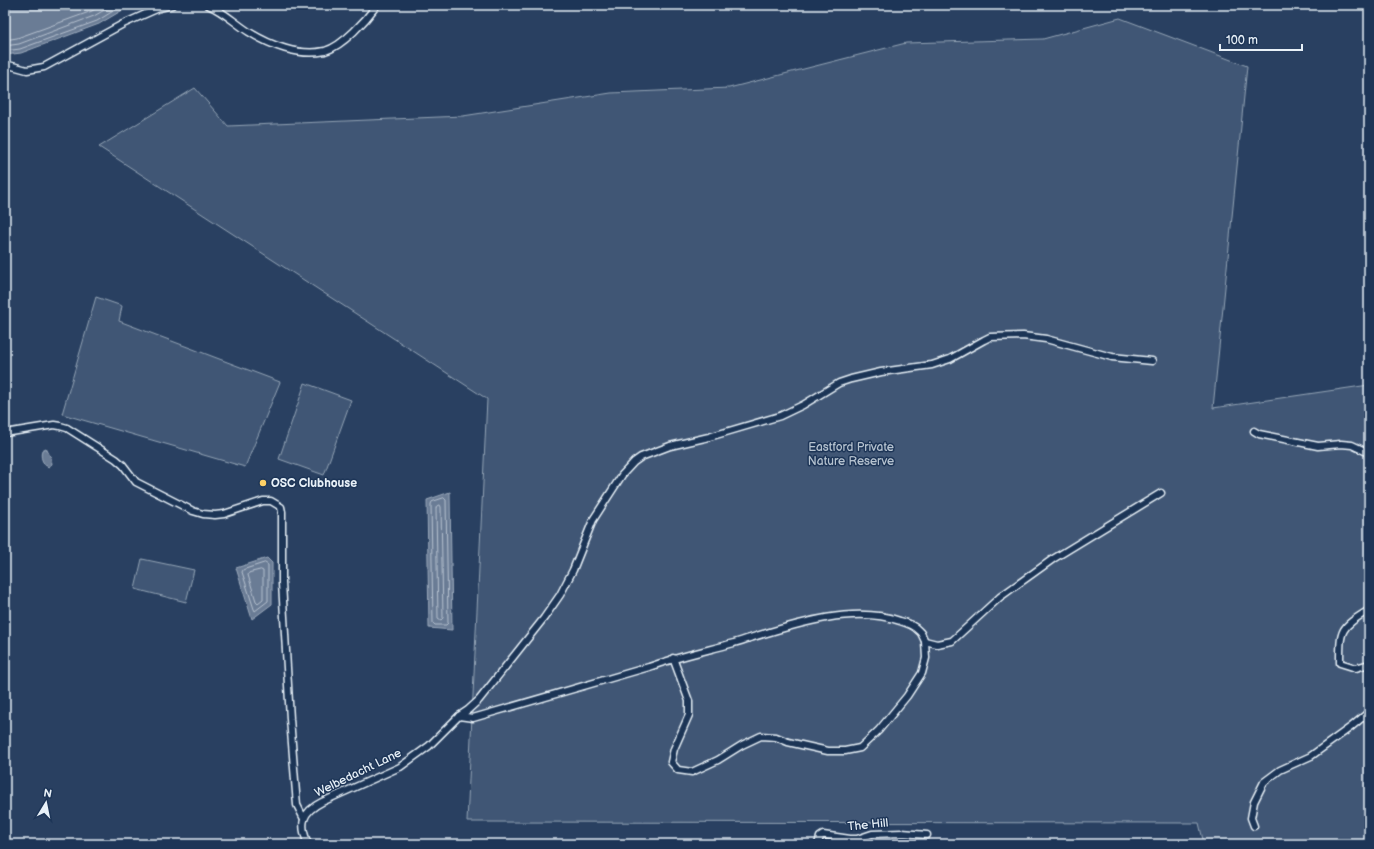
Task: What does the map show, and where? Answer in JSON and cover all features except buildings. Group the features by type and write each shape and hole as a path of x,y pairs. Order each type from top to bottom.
{"street":[{"path":"5,64 27,70 44,67 123,24 159,8 172,5"},
{"path":"208,5 262,39 275,45 303,52 326,50 348,37 377,5"},
{"name":"Welbedacht Lane","path":"304,819 309,810 322,802 400,767 433,743 459,716 479,700 544,618 560,595 573,570 593,520 622,475 640,457 670,446 708,437 780,416 851,379 881,372 932,365 950,359 990,337 1023,336 1046,339 1112,357 1152,361"},
{"path":"5,433 54,425 67,428 116,459 123,465 136,482 203,514 224,514 263,501 271,501 280,507 282,512 282,583 297,805 304,819 303,830 308,844"},
{"path":"1254,431 1259,434 1318,446 1341,444 1352,445 1369,453"},
{"path":"925,641 937,644 952,641 1000,597 1053,559 1161,493"},
{"path":"1369,610 1345,627 1340,639 1340,663 1356,668 1369,664"},
{"path":"459,716 473,718 649,667 673,658 800,624 848,614 881,616 909,624 919,630 925,641 926,658 922,673 907,696 879,730 860,748 845,751 828,751 788,742 776,737 761,736 742,745 718,760 692,772 678,770 671,762 689,715 688,701 673,658"},
{"path":"1254,826 1251,818 1254,802 1264,782 1280,770 1311,756 1369,712"},
{"name":"The Hill","path":"818,844 820,837 823,835 850,839 857,839 872,834 902,833 927,835"}],"green space":[{"name":"Eastford Private Nature Reserve","path":"1120,18 1247,66 1213,408 1369,385 1369,844 1204,844 1199,823 467,822 487,399 99,147 195,88 228,126 463,116 611,93 729,88 906,43 1043,39"},
{"path":"96,297 122,306 119,321 280,382 245,467 62,414"},
{"path":"305,383 351,400 324,475 279,459"},
{"path":"142,559 194,570 186,602 135,589"}],"water":[{"path":"5,5 131,5 99,24 21,53 5,55"},
{"path":"46,448 52,464 48,467 44,464 41,457 42,450"},
{"path":"450,492 452,630 429,628 427,500"},
{"path":"267,558 272,563 272,604 252,619 236,568"}],"place":[{"name":"OSC Clubhouse","path":"263,483"}]}
